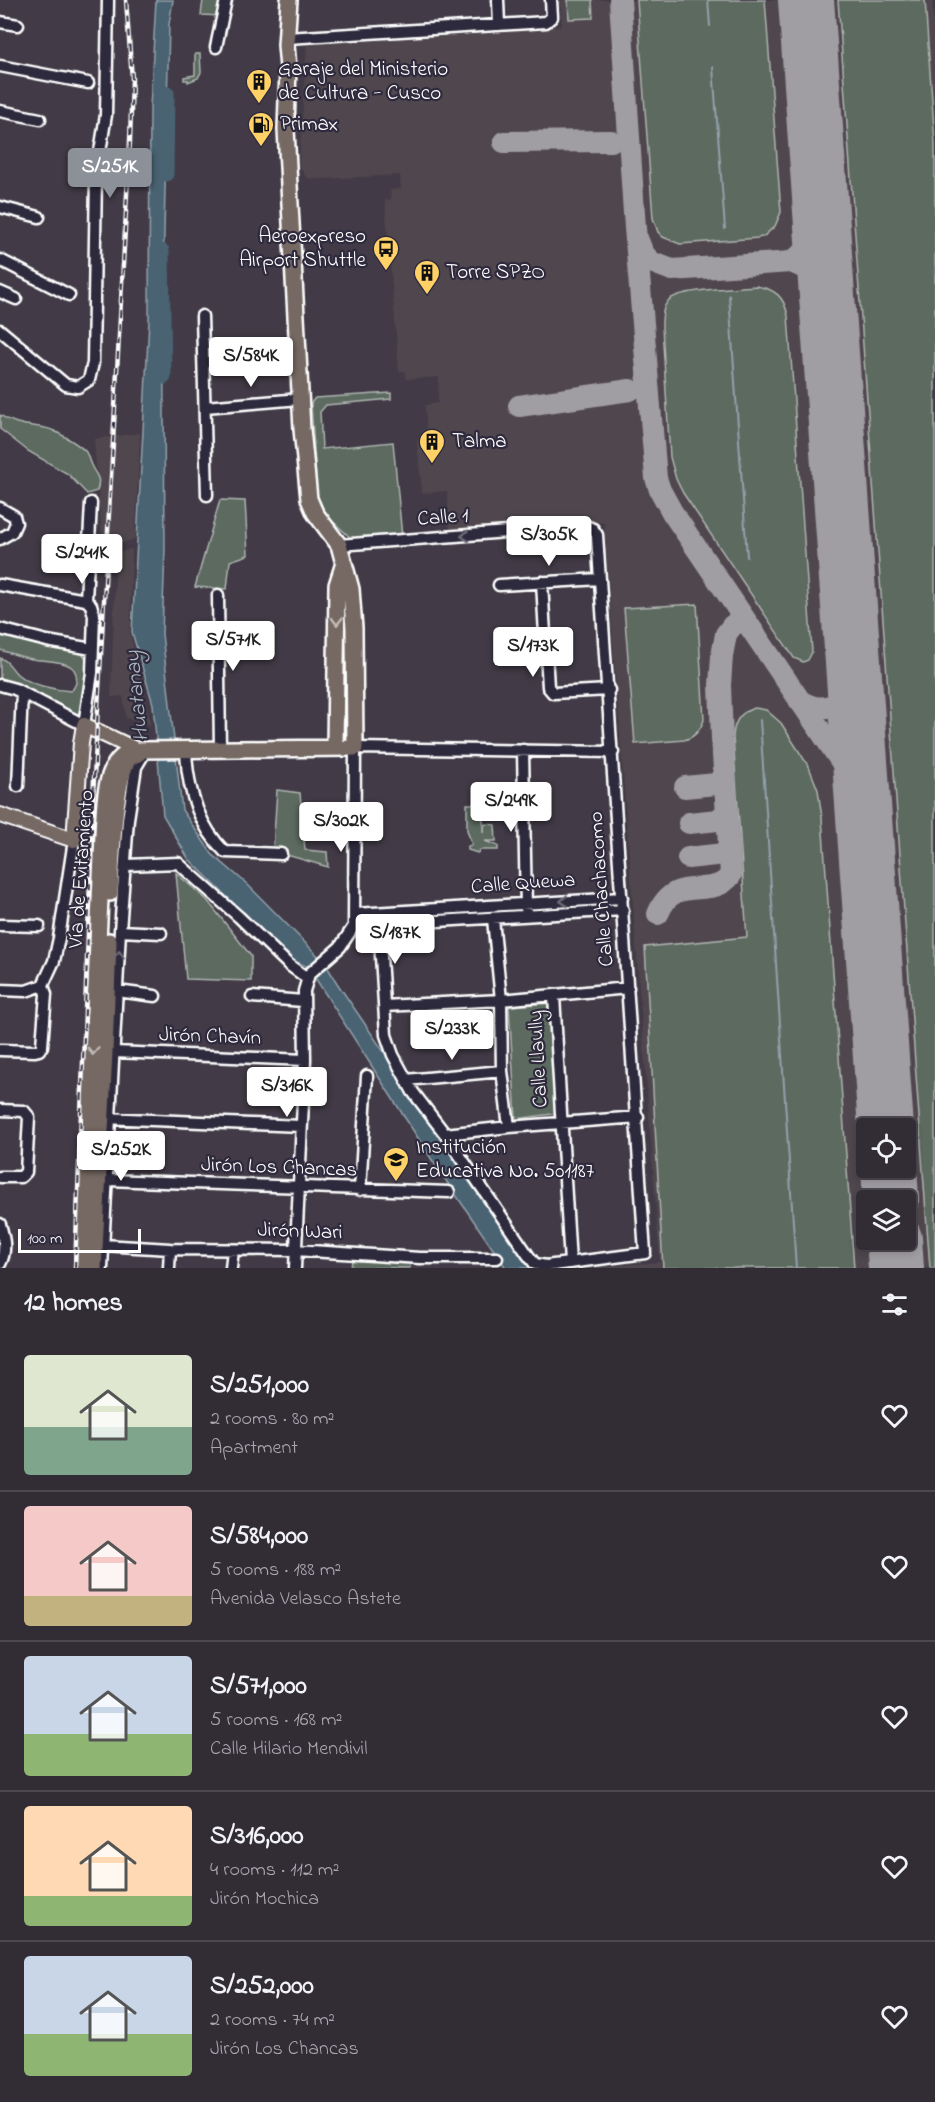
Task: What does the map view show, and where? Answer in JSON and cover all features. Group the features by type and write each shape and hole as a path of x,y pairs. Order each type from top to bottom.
{"highway":[{"path":"289,0 291,38"},
{"path":"147,750 355,748 354,628 351,589 339,545 315,513 309,499 300,399 286,129 291,38 299,0"},
{"path":"335,748 338,585 344,563"},
{"path":"335,696 354,696"},
{"name":"Vía de Evitamiento","path":"94,1268 106,1118 115,828 121,784 128,761 131,757 147,750"},
{"name":"Vía de Evitamiento","path":"83,1268 106,789 116,761 123,754 147,750"}],"main road":[{"path":"0,815 74,840 84,725 147,750"}],"street":[{"path":"0,330 66,385 72,387 84,385 89,380 93,363 96,176 106,115 108,0"},
{"path":"216,47 226,0"},
{"path":"498,0 499,25"},
{"path":"291,38 550,21 552,17 551,0"},
{"path":"0,22 18,25"},
{"path":"0,66 88,83"},
{"path":"0,111 39,119"},
{"path":"0,207 39,217"},
{"path":"0,260 69,295"},
{"path":"0,292 16,299"},
{"path":"202,316 207,495"},
{"path":"205,407 300,399"},
{"path":"86,600 91,503"},
{"path":"0,508 14,516 16,523 12,532 0,539"},
{"name":"Calle 1","path":"339,545 586,526"},
{"name":"Calle Chachacomo","path":"570,1263 643,1254 646,1251 597,535 594,529 586,526"},
{"path":"499,585 600,579"},
{"path":"542,582 550,691 554,693 609,690"},
{"path":"0,585 86,600 91,605 94,615 92,672 84,725 22,692 0,685"},
{"path":"218,595 220,749"},
{"path":"0,629 92,649"},
{"path":"18,786 22,692"},
{"path":"295,1268 305,1060 303,1001 308,976 345,941 354,926 355,748 613,753"},
{"path":"183,749 199,815 215,842 225,852 281,854"},
{"path":"102,1268 107,1180 106,1118 114,1052 129,819 136,767 147,750"},
{"path":"524,750 526,916"},
{"path":"0,1050 35,1051 42,1046 46,994 43,985 54,961 59,938 74,840"},
{"path":"126,865 178,863 289,965 308,976"},
{"name":"Calle Quewa","path":"355,914 622,898"},
{"name":"Calle Quewa","path":"354,926 623,910"},
{"path":"493,919 501,1000 502,1071 509,1127"},
{"path":"0,925 39,926"},
{"path":"378,925 388,1045 406,1080 535,1264 546,1266 570,1263"},
{"path":"120,931 160,933"},
{"path":"0,990 26,991 43,985"},
{"path":"384,1006 501,1000 628,988"},
{"path":"117,991 155,996"},
{"name":"Calle Llaully","path":"554,996 570,1263"},
{"path":"252,997 303,1001"},
{"name":"Jirón Chavín","path":"114,1052 305,1060"},
{"path":"406,1080 502,1071"},
{"path":"360,1190 367,1076"},
{"path":"0,1110 24,1112 28,1117 26,1172 21,1177 0,1177"},
{"path":"445,1134 638,1117"},
{"path":"106,1118 301,1126"},
{"name":"Jirón Los Chancas","path":"107,1180 449,1192"},
{"path":"0,1224 3,1258 0,1264"},
{"name":"Jirón Wari","path":"103,1245 170,1249 295,1250 420,1263 496,1258"},
{"path":"169,1268 170,1249"},
{"path":"231,1268 232,1250"}],"shaded area":[{"path":"560,0 932,0 935,48 935,1268 593,1268 660,1262 604,522 450,533 447,491 422,493 417,440 427,439 425,405 438,403 439,377 406,379 405,371 399,371 385,200 391,200 390,190 401,189 400,175 307,178 299,165 307,44 562,26"},
{"path":"140,433 135,539 103,549 94,439"},
{"path":"132,549 130,633 151,725 126,718 123,696 111,697 116,553"}],"green space":[{"path":"203,0 223,0 222,16 201,15"},
{"path":"568,0 592,0 593,18 569,19"},
{"path":"637,0 765,0 781,212 775,226 764,236 680,244 663,237 658,232 653,218"},
{"path":"838,0 925,0 935,144 935,1268 930,1268"},
{"path":"195,54 200,54 201,72 198,78 188,82 184,80 184,77 195,75"},
{"path":"756,286 778,295 784,303 788,316 812,652 808,660 803,662 794,658 683,493 676,479 670,457 662,327 665,306 675,296 685,293"},
{"path":"391,393 391,399 326,405 320,412 322,449 393,442 402,537 353,540 320,507 317,495 311,403 315,398"},
{"path":"0,415 16,423 54,431 83,449 98,477 97,491 87,494 68,474 28,451 0,429"},
{"path":"220,500 245,501 248,555 230,561 227,589 195,587"},
{"path":"697,604 704,720 699,730 688,739 635,744 624,608"},
{"path":"0,635 44,647 68,648 82,653 89,664 81,718 0,681 0,658 22,678 43,686 71,691 77,678 75,671 66,664 28,658 0,650"},
{"path":"755,708 766,710 781,723 809,767 818,790 822,818 854,1268 663,1268 645,947 747,937 733,737 739,718 745,712"},
{"path":"277,790 300,793 305,850 327,852 328,867 273,851"},
{"path":"467,804 479,804 478,817 483,819 483,833 485,824 495,825 496,841 485,841 498,846 498,850 480,850 478,853 468,850 468,846 472,845 467,830"},
{"path":"176,873 207,900 251,956 251,981 186,979"},
{"path":"553,1003 559,1113 516,1119 509,1006"},
{"path":"352,1260 411,1261 410,1268 351,1268"}],"water":[{"path":"156,0 173,0 169,24 163,272 165,549 162,634 182,810 212,854 247,884 325,963 531,1268 506,1268 434,1163 312,973 306,966 288,958 188,858 163,815 153,704 132,632 149,321 150,108"}],"waterway":[{"path":"708,0 710,26"},
{"path":"713,67 725,229"},
{"name":"Huatanay","path":"166,174 167,93"},
{"name":"Huatanay","path":"162,251 164,377"},
{"path":"729,295 747,557"},
{"path":"760,720 796,1268"}],"taxiway":[{"path":"620,0 635,228 656,478 672,512 862,792"},
{"path":"504,142 611,141"},
{"path":"637,238 643,253 651,262 672,270 791,262 816,273 826,282"},
{"path":"791,262 823,239"},
{"path":"519,406 630,390"},
{"path":"658,914 665,901 674,894 683,890 714,886 723,883 731,875 720,685 726,634 732,626 744,618"},
{"path":"799,700 821,708 834,705 855,694"},
{"path":"685,787 716,784 725,775"},
{"path":"689,823 718,820 727,812"},
{"path":"688,858 724,854 730,846"}],"runway":[{"path":"806,0 885,1118"},
{"path":"890,1178 890,1190"},
{"path":"895,1250 896,1268"}],"railway":[{"path":"75,1268 94,778 130,141 132,79 126,0"}],"place":[{"name":"Garaje del Ministerio de Cultura - Cusco","path":"259,105"},
{"name":"Primax","path":"261,148"},
{"name":"Aeroexpreso Airport Shuttle","path":"386,272"},
{"name":"Torre SPZO","path":"427,296"},
{"name":"Talma","path":"432,465"},
{"name":"Institución Educativa No. 501187","path":"396,1183"}]}
